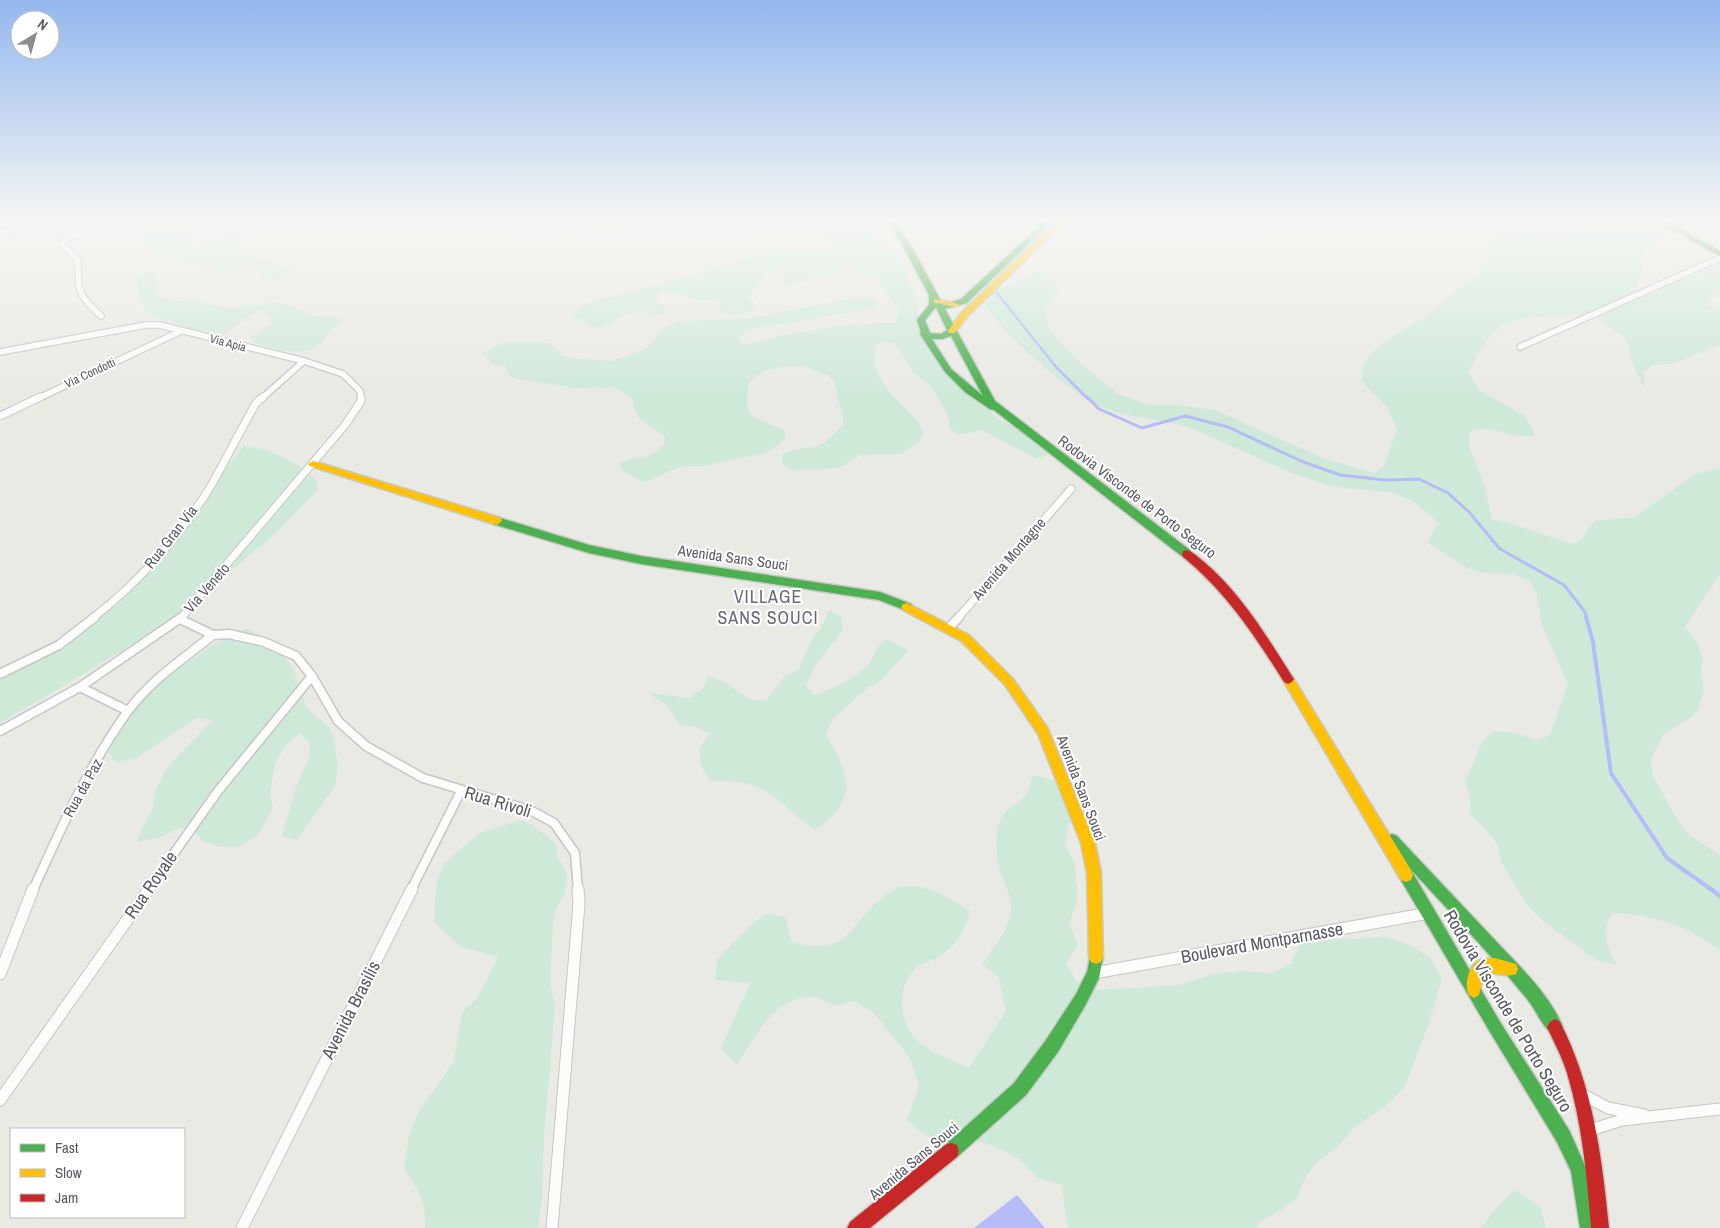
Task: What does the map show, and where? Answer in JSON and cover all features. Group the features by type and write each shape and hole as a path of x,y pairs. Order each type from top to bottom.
{"main road":[{"name":"Rodovia Visconde de Porto Seguro","path":"924,278 988,399 999,411"},
{"path":"925,314 937,302 955,304 964,301 988,278"},
{"path":"924,334 941,338 952,331 964,315 1002,278"},
{"name":"Rodovia Visconde de Porto Seguro","path":"925,314 924,334 937,360 945,368 976,396 1160,530 1219,581 1248,617 1297,692 1540,1103 1563,1136 1579,1170 1589,1228"},
{"path":"925,314 939,316 952,331"},
{"name":"Avenida Sans Souci","path":"313,464 589,549 642,560 880,596 909,608 965,638 1009,682 1043,731 1088,843 1094,873 1097,944 1094,973 1071,1016 1020,1089 930,1169 856,1228"},
{"name":"Rodovia Visconde de Porto Seguro","path":"1374,820 1513,970 1539,1001 1565,1044 1574,1068 1580,1093 1596,1182 1600,1228"},
{"path":"1474,990 1473,977 1478,969 1490,964 1513,970"}],"street":[{"path":"78,278 78,289 81,295 101,316"},
{"path":"1520,347 1671,278"},
{"name":"Via Apia","path":"0,352 146,325 160,325 245,348 304,361 349,378 360,391 361,401 345,425 313,464"},
{"name":"Via Condotti","path":"0,416 180,331"},
{"name":"Rua Gran Via","path":"0,674 59,645 78,632 125,592 171,540 211,485 256,403 304,361"},
{"name":"Via Veneto","path":"0,732 80,687 180,619 313,464"},
{"name":"Avenida Montagne","path":"948,629 1071,489"},
{"name":"Rua Rivoli","path":"180,619 213,635 229,634 264,642 286,650 296,656 312,676 338,721 366,746 423,778 532,811 554,823 575,853 579,904 560,1111 552,1228"},
{"name":"Rua da Paz","path":"0,974 22,914 76,796 128,711 157,680 213,635"},
{"name":"Rua Royale","path":"0,1100 218,791 312,676"},
{"path":"80,687 128,711"},
{"name":"Avenida Brasilis","path":"242,1228 461,791"},
{"name":"Boulevard Montparnasse","path":"1094,973 1429,913"},
{"path":"1580,1093 1608,1108 1651,1116"},
{"path":"1587,1131 1622,1120 1720,1109"}],"green space":[{"path":"157,278 156,285 158,292 168,299 229,308 279,303 311,315 332,317 344,321 332,329 321,343 305,351 287,351 252,342 251,337 273,323 271,318 260,310 221,336 210,339 198,335 170,320 158,318 147,312 139,296 137,279"},
{"path":"266,278 284,278 277,282"},
{"path":"678,278 763,278 748,297 754,302 756,308 738,315 724,313 720,310 721,304 716,299 695,299 662,291 655,297 665,307 666,313 654,315 645,312 631,313 599,329 582,322 573,315 577,309 586,304"},
{"path":"814,278 791,286 780,285 778,279"},
{"path":"874,278 908,278 915,294 918,308 917,322 930,345 998,419 1015,427 1049,455 1037,459 982,430 958,435 949,428 950,420 930,386 914,373 895,344 884,341 876,346 874,353 875,368 888,391 919,422 923,433 920,441 901,454 860,455 841,467 828,469 791,470 782,464 782,455 793,450 816,446 824,442 844,422 834,381 827,375 806,367 781,367 766,370 754,378 748,385 747,408 753,417 785,430 785,438 775,448 762,454 708,465 680,467 644,482 624,472 619,464 654,452 664,445 665,437 638,417 634,409 633,400 616,387 575,388 513,378 507,373 506,366 494,365 482,353 503,343 541,342 552,344 562,355 571,358 611,361 643,350 651,344 659,332 678,321 746,319 856,298 877,299 878,304 871,309 755,328 746,331 739,338 743,344 828,328 895,323 900,311 887,296 889,295"},
{"path":"1024,278 1051,278 1057,283 1059,291 1045,308 1049,328 1057,339 1093,374 1118,394 1149,405 1176,405 1215,410 1325,459 1375,473 1384,466 1397,429 1387,407 1361,380 1367,360 1374,351 1391,337 1425,317 1472,279 1640,278 1635,289 1644,295 1653,294 1666,285 1685,278 1720,278 1720,295 1710,299 1707,304 1720,311 1720,345 1671,364 1652,365 1644,372 1644,388 1632,362 1629,345 1624,337 1596,318 1584,314 1530,317 1505,322 1489,337 1468,372 1479,390 1525,416 1535,435 1518,436 1485,429 1469,432 1470,448 1485,488 1492,520 1503,521 1572,544 1583,538 1594,521 1635,517 1695,474 1720,468 1720,574 1685,627 1698,644 1702,658 1701,673 1704,692 1696,714 1663,735 1651,760 1653,776 1676,817 1689,835 1720,855 1720,950 1695,934 1669,923 1642,916 1612,913 1607,928 1606,940 1617,965 1596,960 1544,922 1528,906 1501,862 1498,844 1470,813 1470,797 1465,782 1483,740 1494,731 1515,733 1537,740 1550,735 1568,684 1542,625 1536,592 1529,581 1513,574 1483,573 1467,568 1428,543 1435,527 1440,524 1415,502 1403,496 1383,491 1342,488 1315,481 1280,468 1182,425 1127,415 1105,409 1091,402 1055,376 1017,343 1001,326 981,297 988,292 1011,285"},
{"path":"244,446 274,453 293,462 317,482 318,490 280,529 181,614 0,723 0,681 78,634 118,598"},
{"path":"829,610 841,617 843,630 816,664 806,686 815,695 838,686 861,672 871,661 878,647 886,639 908,650 883,679 867,688 832,720 826,735 841,762 846,786 844,797 838,808 829,819 815,830 778,800 758,787 730,781 710,781 700,763 700,747 710,734 696,727 679,725 667,705 648,693 689,698 703,688 708,676 723,681 749,699 766,701 785,676 798,670 813,637 820,630"},
{"path":"247,628 285,658 293,668 307,708 328,726 334,738 338,768 335,786 297,840 282,836 296,787 310,756 309,742 300,733 285,746 275,763 270,794 273,808 258,835 239,847 221,847 204,842 195,831 180,828 159,838 136,842 153,807 155,792 162,776 173,761 213,720 197,718 135,759 116,762 107,751 120,723 158,682 215,644"},
{"path":"1032,776 1060,782 1075,812 1068,827 1065,844 1074,862 1078,897 1069,925 1078,944 1066,964 1077,982 1100,990 1178,985 1213,974 1240,971 1273,973 1292,963 1301,941 1385,937 1410,945 1431,958 1442,979 1429,1023 1406,1084 1393,1100 1354,1128 1336,1148 1320,1160 1306,1176 1297,1198 1261,1221 1256,1228 1070,1228 1067,1225 1062,1185 1037,1178 1019,1159 994,1146 949,1132 928,1137 907,1120 919,1086 910,1058 873,1012 853,1001 834,1005 813,997 799,998 787,1003 776,1011 758,1031 737,1066 721,1048 750,983 715,980 717,960 749,926 766,914 785,917 792,942 813,946 829,945 847,935 871,907 889,892 907,886 916,886 945,896 970,911 962,933 954,944 935,959 917,967 908,978 902,998 905,1020 909,1029 924,1046 969,1068 1006,1011 998,977 982,964 1004,932 1011,910 1009,896 998,862 996,840 998,826 1004,813 1027,793"},
{"path":"520,820 533,825 556,844 557,857 565,868 567,878 564,895 556,909 553,923 550,980 555,1008 544,1137 542,1199 538,1228 425,1228 423,1203 404,1168 409,1136 419,1111 454,1061 462,1012 478,997 498,957 461,947 434,922 436,885 444,864 479,833"},
{"path":"1515,1190 1540,1206 1546,1228 1480,1228 1501,1203"}],"water":[{"path":"1017,1195 1045,1228 974,1228"}],"waterway":[{"path":"997,293 1056,367 1088,399"},
{"path":"1087,397 1099,409 1142,428 1185,416 1228,427 1301,461 1340,475 1385,480 1419,479 1448,493 1469,512 1500,549 1564,585 1585,612 1587,618"},
{"path":"1586,617 1593,642 1611,773 1667,858 1712,890"},
{"path":"1711,889 1720,896"}],"traffic: fast":[{"path":"924,278 991,403 1187,554"},
{"path":"941,308 964,301 988,278"},
{"path":"933,296 933,305 921,320 932,348 939,360 958,381 993,407"},
{"path":"924,334 942,337 952,331 947,324"},
{"path":"497,521 589,549 641,560 880,596 907,607"},
{"path":"1392,840 1513,970 1539,1001 1555,1027"},
{"path":"1406,875 1495,1027 1563,1136 1579,1170 1589,1228"},
{"path":"951,1151 1020,1089 1052,1046 1081,999 1094,973 1096,957"}],"traffic: slow":[{"path":"952,331 964,315 1002,278"},
{"path":"937,301 955,305"},
{"path":"313,464 497,521"},
{"path":"907,607 965,638 1009,682 1043,731 1088,843 1094,873 1096,957"},
{"path":"1288,679 1406,875"},
{"path":"1474,990 1476,974 1483,966 1495,965 1511,969"}],"traffic: jam":[{"path":"1187,554 1203,567 1231,596 1255,628 1288,679"},
{"path":"1555,1027 1566,1048 1582,1097 1592,1151 1600,1228"},
{"path":"856,1228 951,1151"}],"district":[{"name":"VILLAGE SANS SOUCI","path":"768,607"}]}
